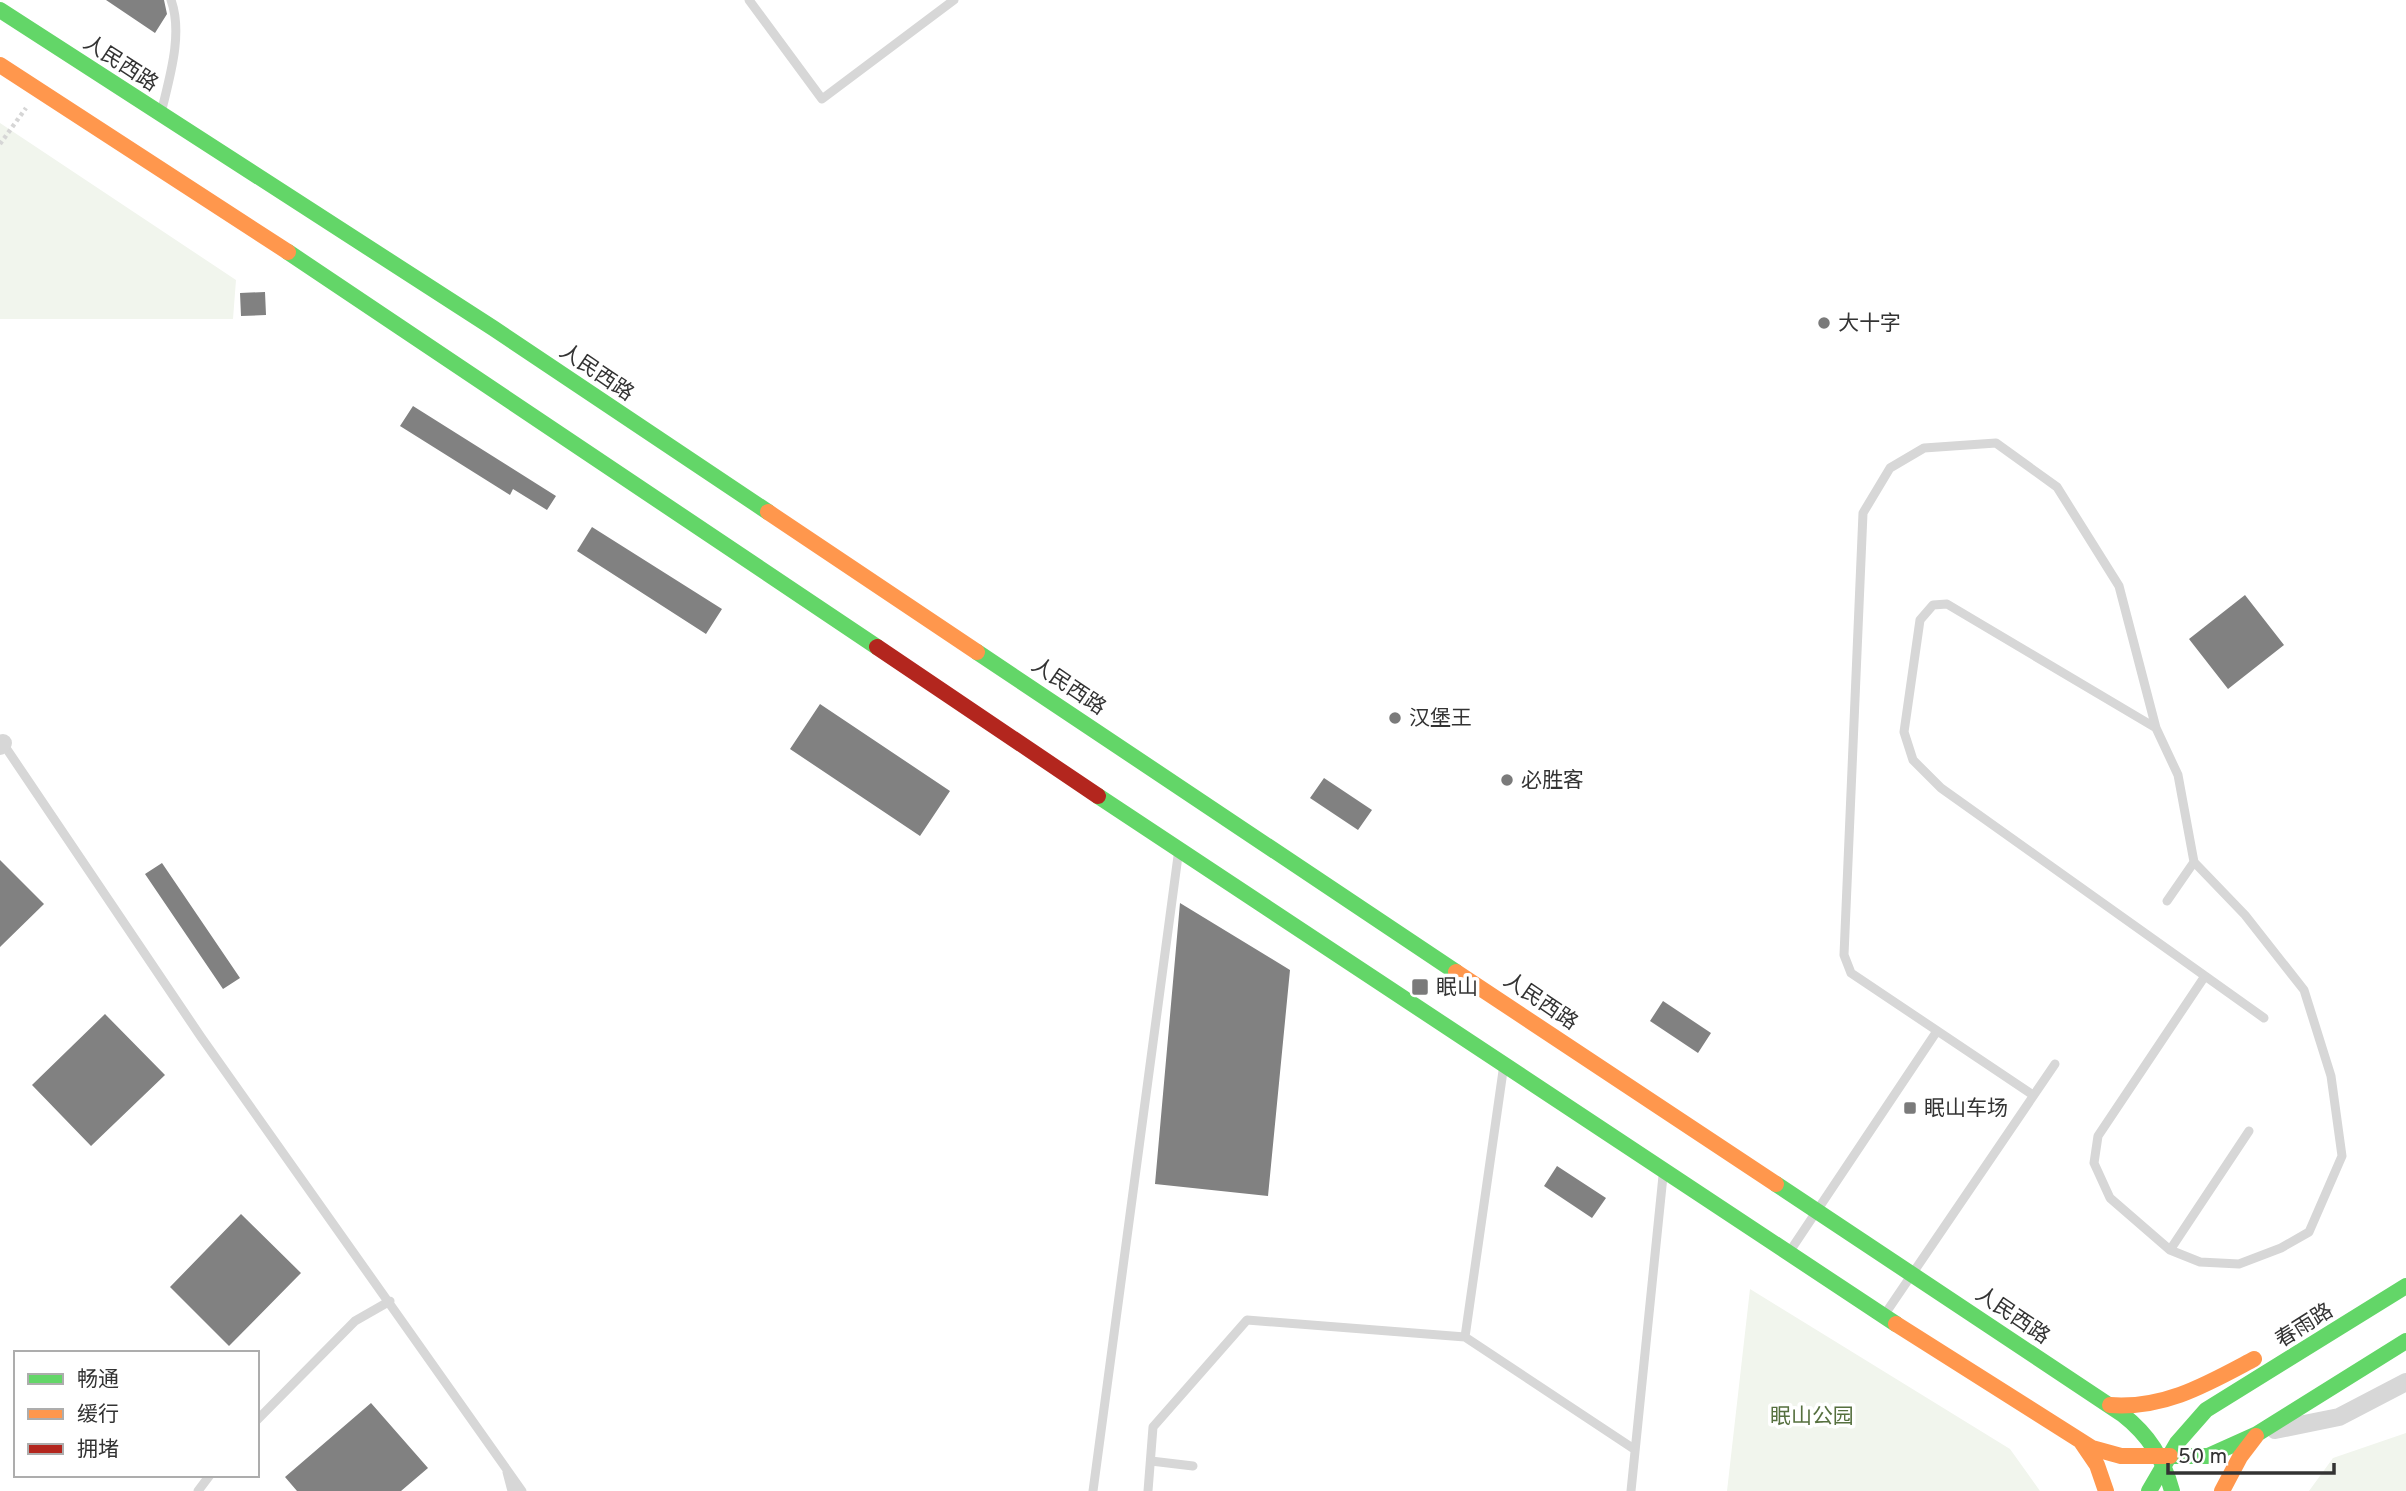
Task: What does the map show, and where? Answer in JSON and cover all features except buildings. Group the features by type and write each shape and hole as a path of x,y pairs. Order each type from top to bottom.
{"main road":[{"name":"人民西路","path":"0,10 504,336 1743,1164 1818,1209 2141,1426 2163,1461 2172,1491"},
{"path":"0,65 407,329 1179,850 2082,1443 2120,1456 2163,1461 2208,1456 2257,1434 2406,1341"},
{"path":"2110,1405 2143,1407 2166,1403 2313,1328 2403,1287"},
{"name":"春雨路","path":"2149,1491 2163,1461 2200,1416 2223,1398 2403,1287"},
{"path":"2222,1491 2240,1457 2257,1434"},
{"path":"2082,1443 2097,1465 2106,1491"}],"street":[{"path":"2257,1434 2339,1417 2406,1382"}],"lane":[{"path":"161,114 174,43 175,16 171,0"},
{"path":"749,0 822,99 954,0"},
{"path":"2033,1095 1851,973 1844,955 1863,513 1890,468 1924,448 1996,443 2057,487 2119,586 2157,728 2178,775 2194,862 2245,915 2304,990 2330,1076 2342,1156 2309,1232 2281,1248 2239,1264 2200,1262 2170,1250 2110,1198 2094,1163 2098,1136 2205,976"},
{"path":"2157,728 1947,604 1933,605 1920,620 1904,732 1913,760 1941,788 2264,1018"},
{"path":"1,742 201,1037 522,1491"},
{"path":"1093,1491 1179,850"},
{"path":"2167,901 2194,862"},
{"path":"1789,1252 1937,1031"},
{"path":"1465,1337 1504,1063"},
{"path":"1884,1315 2055,1064"},
{"path":"2170,1250 2249,1131"},
{"path":"1631,1491 1664,1168"},
{"path":"259,1418 355,1321 390,1301"},
{"path":"1148,1491 1153,1427 1247,1320 1465,1337 1634,1449"},
{"path":"1152,1461 1192,1466"},
{"path":"506,1467 512,1491"}],"path":[{"path":"0,144 25,108"}],"green space":[{"path":"0,123 236,280 233,319 0,319"},
{"name":"眠山公园","path":"1750,1289 2010,1449 2040,1491 1727,1491"},
{"path":"2406,1433 2406,1491 2309,1491 2333,1458"}],"traffic: fast":[{"path":"0,10 493,328 768,512"},
{"path":"288,252 877,647"},
{"path":"977,652 1456,972"},
{"path":"1098,796 1896,1324"},
{"path":"1776,1184 2122,1414 2140,1430 2154,1448 2172,1491"},
{"path":"2149,1491 2177,1443 2206,1410 2406,1286"},
{"path":"2170,1456 2208,1456 2257,1434 2406,1341"}],"traffic: slow":[{"path":"0,65 288,252"},
{"path":"768,512 977,652"},
{"path":"1456,972 1776,1184"},
{"path":"1896,1324 2092,1448 2121,1456 2170,1456"},
{"path":"2110,1405 2167,1399 2202,1386 2254,1359"},
{"path":"2222,1491 2240,1457 2256,1436"},
{"path":"2082,1443 2097,1465 2106,1491"}],"traffic: jam":[{"path":"877,647 1098,796"}],"place":[{"name":"大十字","path":"1824,323"},
{"name":"汉堡王","path":"1395,718"},
{"name":"必胜客","path":"1507,780"},
{"name":"眠山","path":"1420,987"},
{"name":"眠山车场","path":"1910,1108"}]}
